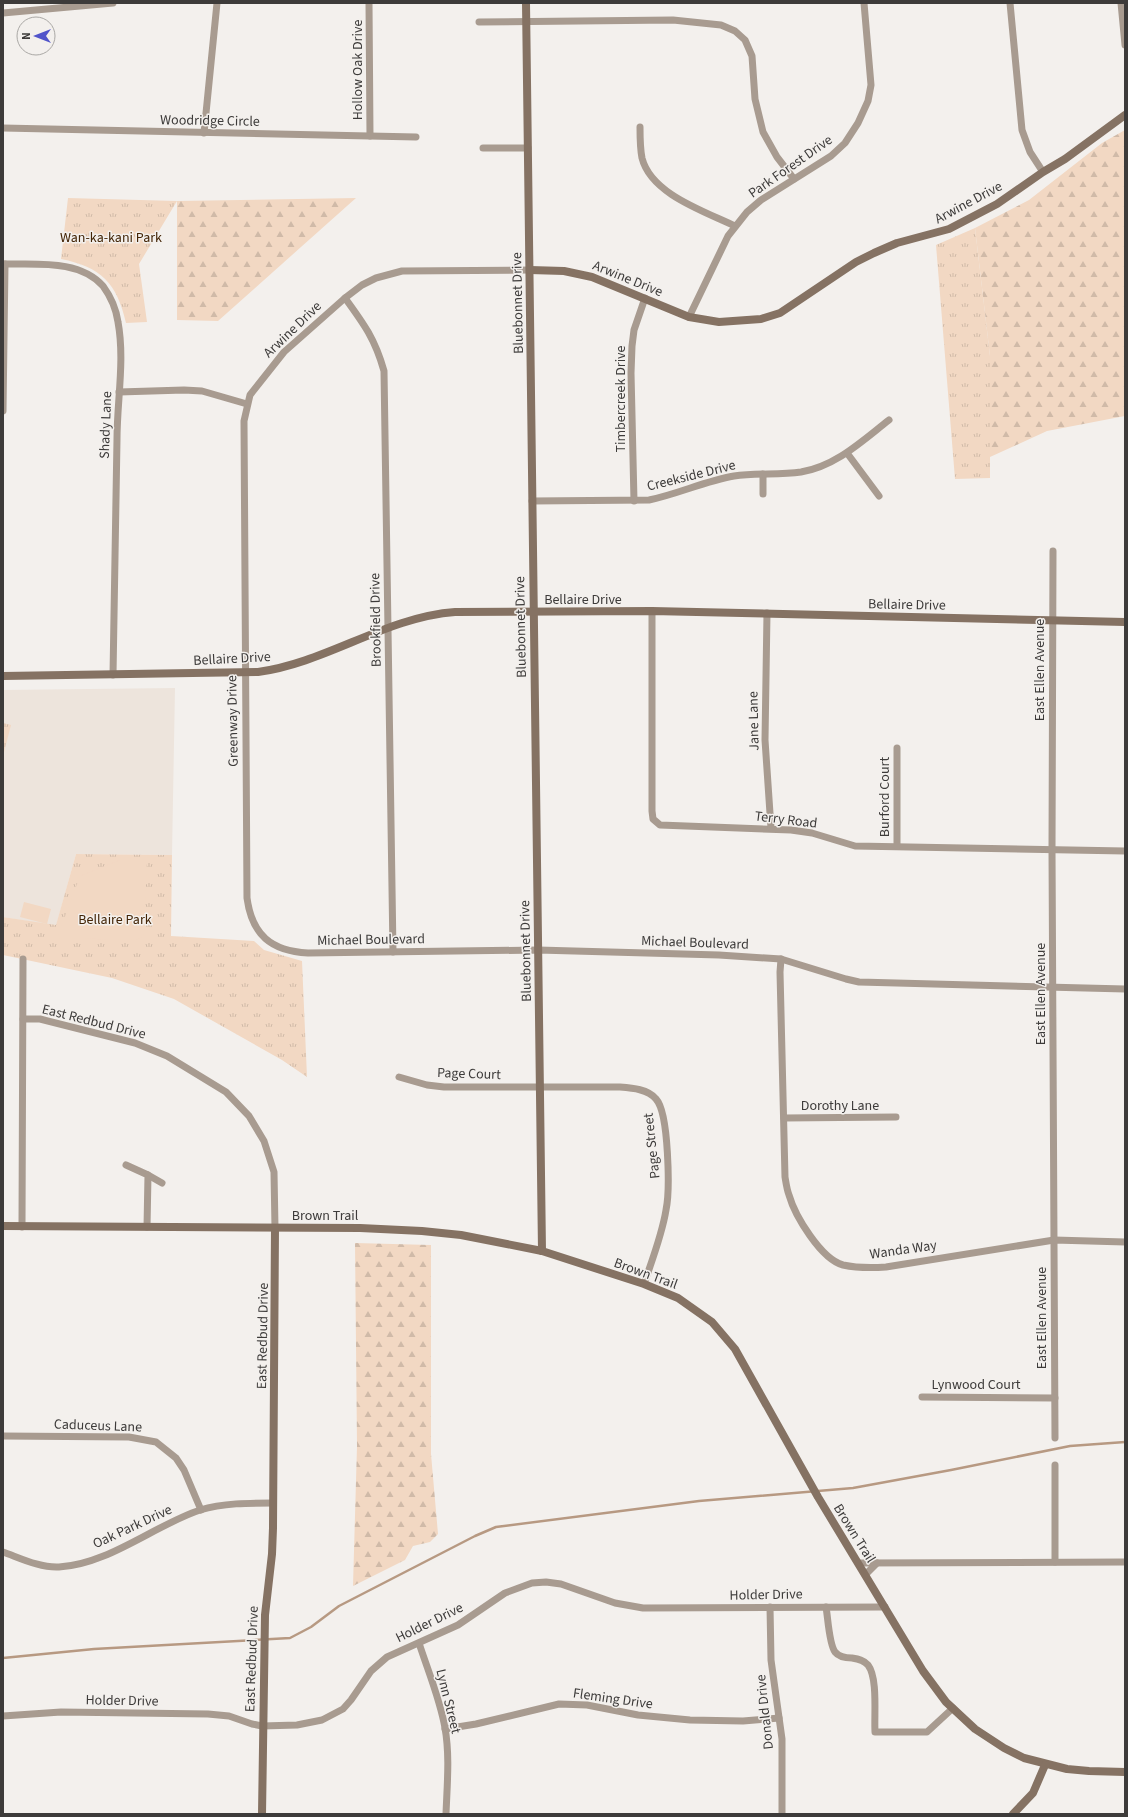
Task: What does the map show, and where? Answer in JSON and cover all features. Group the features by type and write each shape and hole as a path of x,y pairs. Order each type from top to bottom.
{"street":[{"path":"3,13 113,3"},
{"path":"204,133 218,3"},
{"name":"Hollow Oak Drive","path":"369,3 370,136"},
{"name":"Bluebonnet Drive","path":"526,3 542,1251"},
{"name":"Park Forest Drive","path":"689,317 728,236 747,212 761,200 831,156 845,143 858,123 868,101 871,85 864,3"},
{"path":"1010,3 1022,130 1030,152 1043,172"},
{"path":"1121,3 1125,45"},
{"path":"478,22 673,20 721,25 735,31 745,40 750,51 754,68 755,100 763,132 777,157 794,179"},
{"name":"Arwine Drive","path":"247,404 250,395 259,381 284,352 345,298 362,285 376,278 402,271 530,270 581,274 645,298 689,317 720,322 738,322 761,319 780,313 856,262 897,243 933,235 955,226 997,204 1043,172 1065,159 1125,115"},
{"path":"640,127 642,159 649,175 656,183 666,192 735,226"},
{"name":"Woodridge Circle","path":"3,128 416,137"},
{"path":"483,148 528,148"},
{"path":"3,411 4,264"},
{"name":"Shady Lane","path":"4,264 62,266 78,269 96,280 102,286 114,305 118,322 120,345 113,675"},
{"name":"Brookfield Drive","path":"345,298 367,329 374,342 384,371 393,952"},
{"name":"Timbercreek Drive","path":"634,500 632,346 634,330 645,298"},
{"path":"118,392 184,390 202,391 247,404"},
{"name":"Greenway Drive","path":"247,404 244,421 247,898 252,922 258,932 265,938"},
{"name":"Creekside Drive","path":"532,501 634,500 663,497 710,481 735,476 802,472 847,454 889,420"},
{"path":"847,454 879,496"},
{"path":"763,474 763,494"},
{"name":"East Ellen Avenue","path":"1053,551 1052,850 1055,1438"},
{"name":"Bellaire Drive","path":"3,676 245,673 283,668 410,620 439,614 652,611 1125,622"},
{"name":"Terry Road","path":"652,611 653,819 660,825 771,828 812,833 855,846 1125,851"},
{"name":"Jane Lane","path":"767,614 765,740 771,828"},
{"name":"Burford Court","path":"897,748 897,846"},
{"name":"Michael Boulevard","path":"265,938 280,948 296,952 538,950 719,955 781,959 859,982 1125,989"},
{"path":"22,1227 23,959"},
{"name":"Wanda Way","path":"781,959 780,972 785,1177 788,1196 802,1223 823,1252 842,1265 868,1268 886,1267 1054,1240 1125,1242"},
{"name":"East Redbud Drive","path":"23,1019 40,1019 119,1038 143,1046 181,1064 226,1092 249,1116 264,1141 274,1172 273,1503 272,1554 264,1630 262,1814"},
{"name":"Page Court","path":"399,1077 427,1085 444,1087 539,1087"},
{"name":"Page Street","path":"539,1087 634,1088 650,1093 658,1101 663,1114 665,1129 668,1194 666,1211 644,1284"},
{"name":"Dorothy Lane","path":"784,1118 896,1118"},
{"path":"126,1165 162,1183"},
{"path":"147,1227 148,1175"},
{"name":"Brown Trail","path":"3,1226 360,1228 422,1231 461,1235 542,1251 644,1284 678,1298 712,1322 735,1349 810,1484 866,1574 923,1672 953,1708 975,1729 1004,1748 1024,1758 1045,1764 1089,1772 1125,1772"},
{"name":"Lynwood Court","path":"922,1397 1055,1398"},
{"name":"Caduceus Lane","path":"3,1436 129,1437 156,1442 176,1458 184,1470 201,1510"},
{"path":"1055,1465 1055,1562"},
{"name":"Oak Park Drive","path":"3,1552 47,1566 59,1567 74,1565 103,1555 180,1518 201,1510 243,1503 273,1503"},
{"path":"859,1563 1125,1562"},
{"path":"866,1574 877,1563"},
{"name":"Holder Drive","path":"3,1716 61,1712 208,1714 229,1716 262,1726 310,1723 322,1720 335,1714 351,1700 371,1671 387,1657 458,1625 505,1593 532,1583 546,1582 561,1584 615,1603 643,1608 885,1607"},
{"name":"Donald Drive","path":"770,1607 771,1660 782,1739 782,1814"},
{"path":"826,1607 832,1646 835,1652 842,1657 860,1659 867,1663 872,1670 874,1690 874,1732 927,1732 953,1708"},
{"name":"Lynn Street","path":"419,1643 436,1694 445,1729 447,1753 446,1814"},
{"name":"Fleming Drive","path":"445,1729 476,1724 559,1704 587,1705 638,1715 676,1719 736,1721 779,1718"},
{"path":"1013,1814 1033,1793 1045,1764"}],"shaded area":[{"path":"175,688 172,855 76,854 56,926 3,917 3,690"}],"green space":[{"path":"1125,130 1125,416 1047,431 990,457 990,356 975,228 1029,200 1102,143"},
{"name":"Wan-ka-kani Park","path":"68,198 177,201 139,264 147,322 126,323 118,297 105,279 97,272 87,267 75,262 61,259"},
{"path":"356,198 218,321 177,320 177,201"},
{"path":"975,228 990,356 990,478 955,479 936,245"},
{"path":"3,723 11,725 3,756"},
{"name":"Bellaire Park","path":"76,854 172,855 171,936 254,941 264,950 302,961 307,1077 282,1060 174,999 112,978 3,955 3,917 56,925"},
{"path":"120,860 147,860 143,937 136,940 57,938 80,876"},
{"path":"24,902 51,909 47,924 20,917"},
{"path":"355,1243 431,1245 431,1454 438,1534 430,1542 413,1546 405,1560 353,1586 357,1446"}],"waterway":[{"path":"3,1658 94,1649 290,1638 311,1627 339,1606 475,1536 496,1527 699,1501 853,1488 1070,1446 1125,1442"}]}
